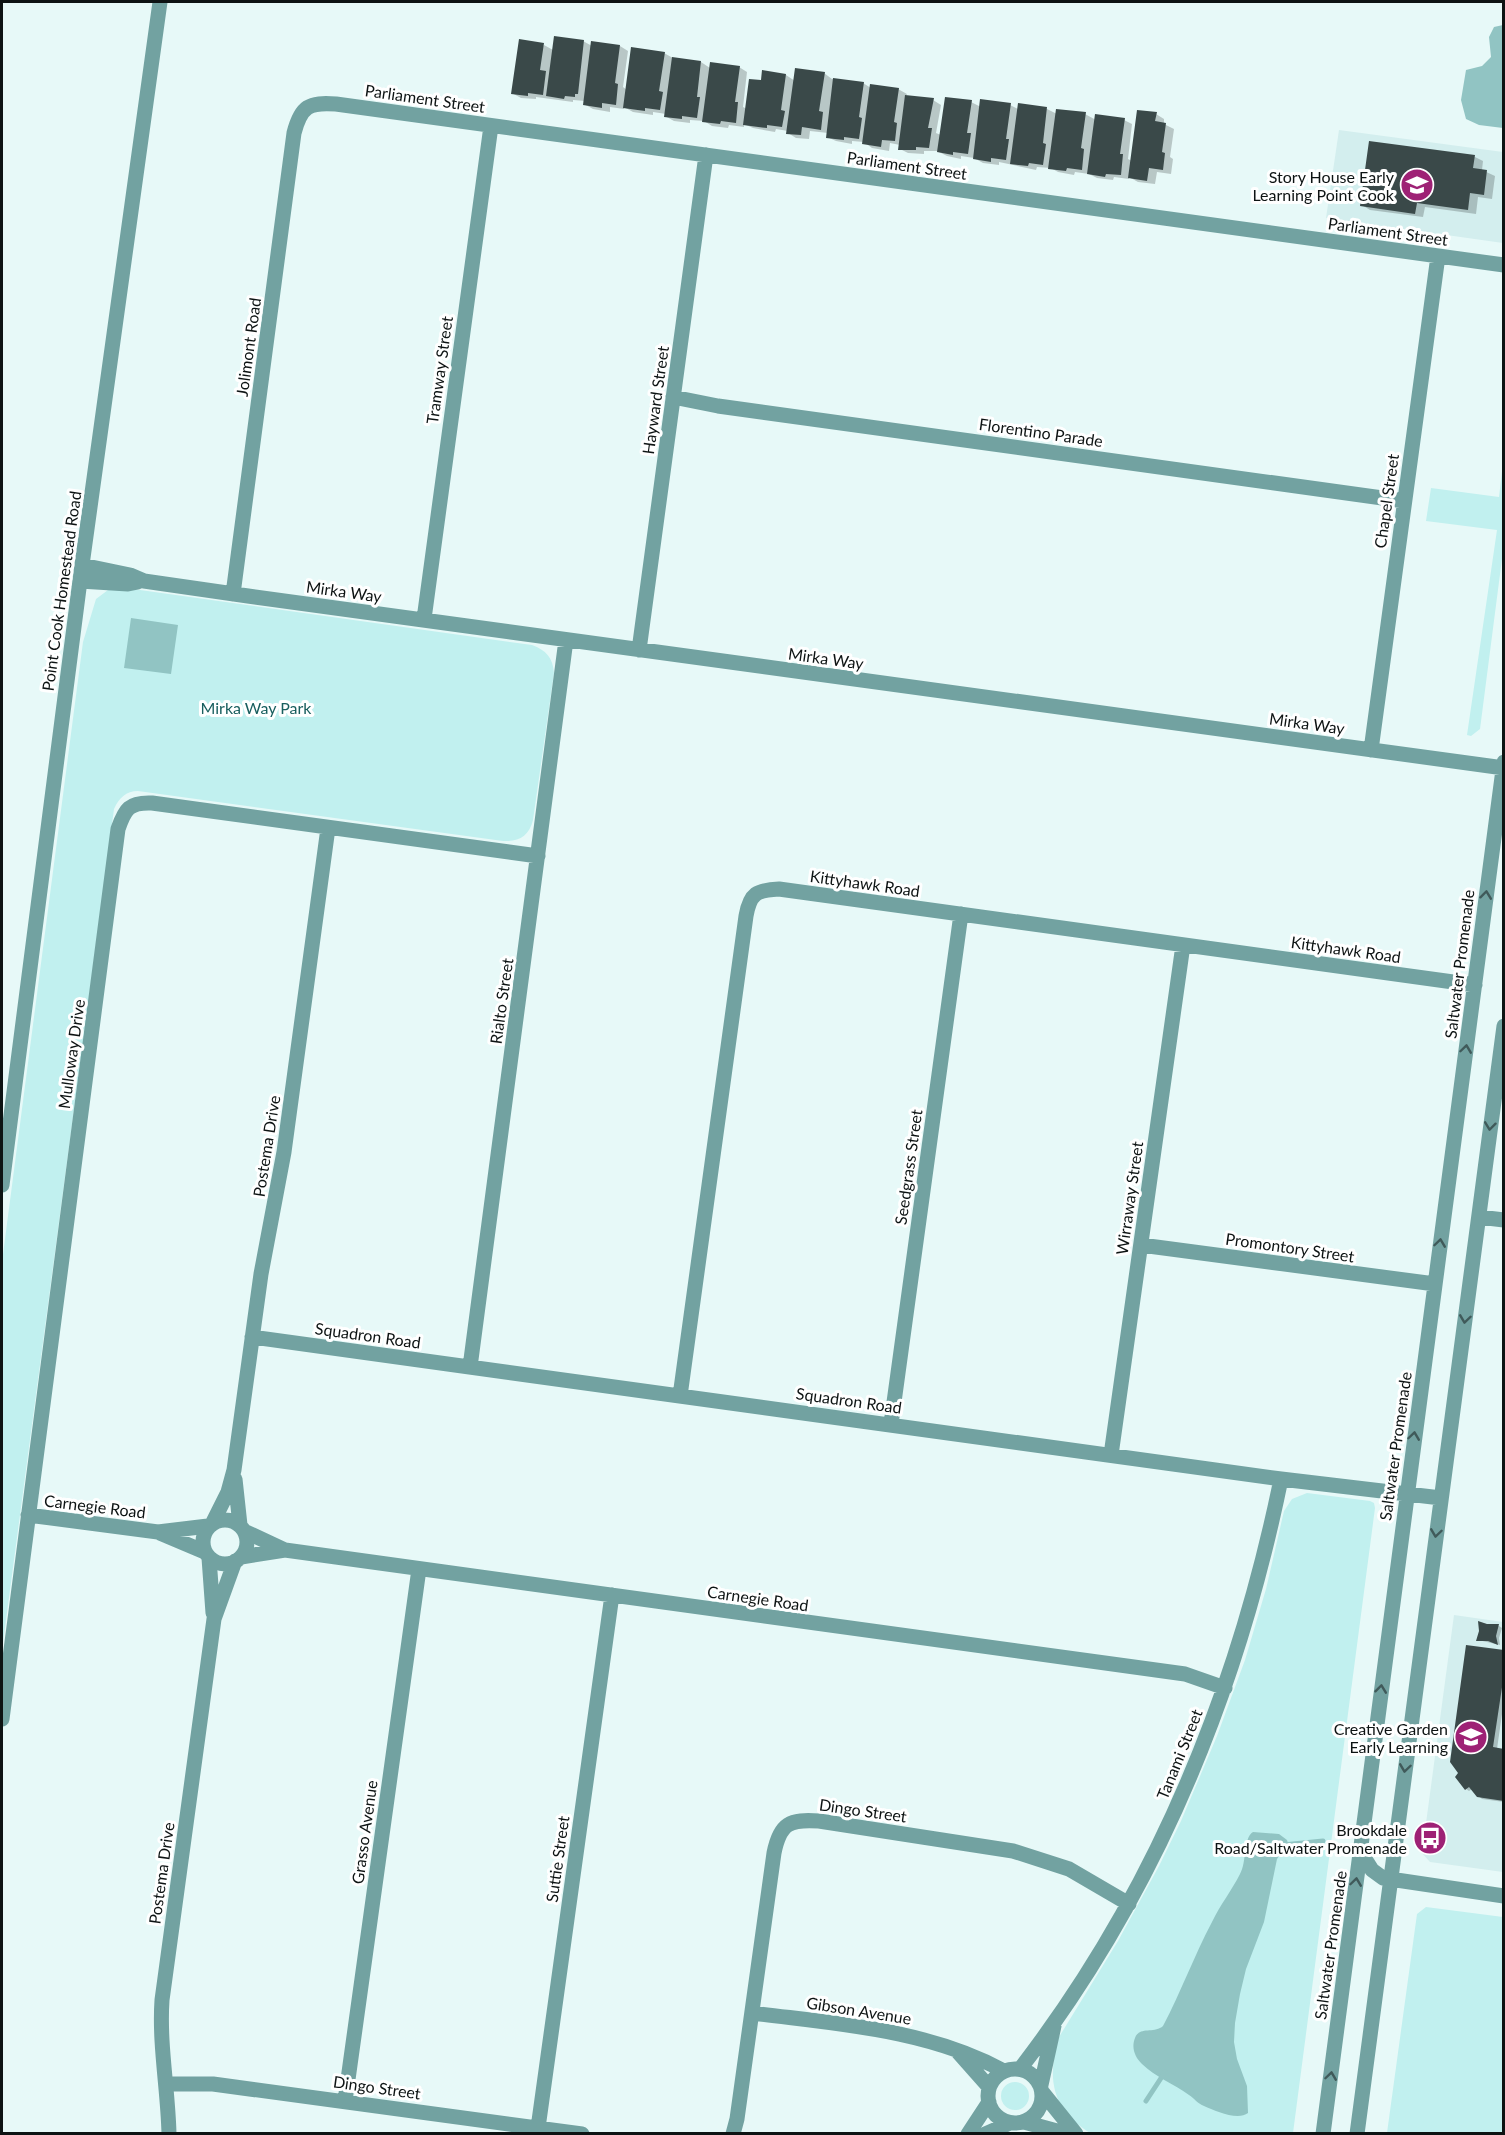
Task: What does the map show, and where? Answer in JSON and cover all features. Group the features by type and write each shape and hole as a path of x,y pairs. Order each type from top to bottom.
{"street":[{"name":"Point Cook Homestead Road","path":"2,1185 82,565 160,2"},
{"name":"Parliament Street","path":"306,108 318,103 336,104 1503,265"},
{"name":"Jolimont Road","path":"233,594 294,133 297,120 306,108"},
{"name":"Tramway Street","path":"424,620 491,126"},
{"name":"Hayward Street","path":"639,650 706,155"},
{"name":"Chapel Street","path":"1371,750 1438,256"},
{"name":"Florentino Parade","path":"673,397 718,406 1404,501"},
{"name":"Mirka Way","path":"82,565 130,575 144,581 233,594 1503,768"},
{"name":"Mirka Way","path":"80,581 128,584 144,581"},
{"name":"Rialto Street","path":"470,1367 566,640"},
{"name":"Saltwater Promenade","path":"1323,2133 1503,762"},
{"name":"Mulloway Drive","path":"2,1719 117,841 123,814 131,806 143,802 538,856"},
{"name":"Postema Drive","path":"211,1524 228,1492 234,1470 261,1274 284,1152 328,828"},
{"name":"Kittyhawk Road","path":"680,1396 746,916 751,898 759,892 779,890 1474,985"},
{"name":"Seedgrass Street","path":"891,1424 961,914"},
{"name":"Wirraway Street","path":"1111,1455 1183,945"},
{"path":"1357,2133 1503,1026"},
{"path":"1479,1217 1503,1220"},
{"name":"Promontory Street","path":"1141,1245 1435,1284"},
{"name":"Squadron Road","path":"252,1337 1281,1479 1441,1498"},
{"name":"Postema Drive","path":"234,1470 242,1528"},
{"name":"Tanami Street","path":"1020,2068 1092,1968 1129,1904 1179,1803 1225,1688 1253,1601 1281,1479"},
{"name":"Carnegie Road","path":"28,1515 158,1532 211,1524"},
{"path":"227,1519 242,1528 247,1544 238,1559 222,1564 207,1555 203,1536 211,1524 227,1519"},
{"name":"Carnegie Road","path":"242,1528 285,1550"},
{"name":"Carnegie Road","path":"158,1532 207,1555"},
{"name":"Carnegie Road","path":"238,1559 285,1550 1185,1674 1225,1688"},
{"name":"Postema Drive","path":"169,2133 161,2034 162,2000 214,1619 207,1555"},
{"name":"Postema Drive","path":"214,1619 238,1559"},
{"name":"Grasso Avenue","path":"345,2101 419,1569"},
{"name":"Suttie Street","path":"538,2127 612,1596"},
{"name":"Dingo Street","path":"733,2133 737,2119 776,1842 783,1828 796,1821 819,1821 1013,1851 1069,1869 1129,1904"},
{"path":"1360,1851 1372,1870 1383,1878 1503,1896"},
{"name":"Gibson Avenue","path":"752,2013 909,2035 975,2056 1004,2071"},
{"name":"Tanami Street","path":"1042,2089 1056,2020"},
{"name":"Gibson Avenue","path":"958,2052 989,2095"},
{"path":"968,2133 998,2075 1004,2071 1020,2068 1036,2077 1042,2089 1076,2133"},
{"name":"Dingo Street","path":"166,2084 213,2084 582,2133"},
{"path":"985,2133 1033,2118 1039,2111 1042,2089"},
{"path":"989,2095 996,2116 1017,2123 1068,2133"}],"shaded area":[{"path":"1504,25 1503,128 1479,125 1466,119 1461,100 1466,70 1482,66 1491,57 1489,37 1494,27"},
{"name":"Story House Early Learning Point Cook","path":"1339,130 1503,152 1503,243 1326,218"},
{"path":"131,618 178,625 171,674 124,668"},
{"name":"Creative Garden Early Learning","path":"1454,1615 1503,1622 1503,1872 1430,1862 1422,1853"},
{"path":"1253,1832 1279,1834 1288,1843 1277,1859 1264,1922 1246,1969 1240,1994 1234,2042 1237,2059 1247,2086 1248,2113 1233,2116 1202,2105 1153,2073 1137,2058 1133,2045 1140,2032 1155,2030 1163,2026 1205,1935 1240,1874 1246,1845"}],"green space":[{"path":"1503,463 1503,551 1480,729 1471,736 1467,735 1497,530 1426,521 1431,488 1499,497"},
{"name":"Mirka Way Park","path":"133,589 532,645 548,655 554,673 533,820 526,834 518,839 503,841 138,791 126,794 116,805 2,1650 2,1262 83,642 96,599 108,590"},
{"path":"1307,1493 1370,1501 1374,1503 1375,1508 1293,2133 1092,2134 1068,2115 1056,2093 1053,2067 1059,2037 1118,1941 1181,1821 1217,1736 1245,1660 1266,1589 1284,1511 1292,1499"},
{"path":"1426,1907 1503,1917 1503,2133 1387,2133 1417,1914"},
{"path":"1015,2082 1025,2086 1029,2096 1025,2106 1015,2110 1005,2106 1001,2096 1005,2086"}],"building":[{"path":"554,36 584,40 578,94 575,94 575,97 565,96 564,99 546,96"},
{"path":"519,39 544,43 540,70 546,71 543,95 511,94"},
{"path":"591,41 620,45 615,83 618,84 616,105 602,103 602,108 583,105"},
{"path":"631,47 665,52 659,91 663,92 660,110 645,108 645,111 623,108"},
{"path":"672,57 701,61 697,118 664,117"},
{"path":"710,62 740,66 735,102 738,102 736,123 702,122"},
{"path":"795,68 825,72 819,111 823,112 821,130 802,127 801,135 786,134"},
{"path":"762,70 786,74 781,110 785,111 782,127 743,125 749,79 761,80"},
{"path":"833,78 864,82 859,117 862,118 859,139 826,138"},
{"path":"870,84 899,88 894,122 897,123 895,141 882,140 881,147 862,144"},
{"path":"905,95 934,98 928,128 932,128 929,148 916,147 916,150 898,150"},
{"path":"945,97 972,100 967,133 971,133 968,154 953,152 953,155 937,152"},
{"path":"980,99 1011,103 1006,139 1009,139 1006,160 991,158 991,162 973,159"},
{"path":"1018,103 1047,107 1043,165 1010,164"},
{"path":"1056,109 1086,112 1081,148 1084,149 1082,170 1048,169"},
{"path":"1137,110 1157,112 1155,121 1166,123 1162,152 1165,153 1163,170 1149,168 1147,181 1128,178"},
{"path":"1095,114 1125,118 1120,154 1123,154 1121,175 1106,174 1105,177 1087,174"},
{"path":"1369,141 1475,155 1473,168 1487,170 1484,195 1470,193 1468,210 1417,203 1415,214 1360,206"},
{"path":"1478,1621 1499,1624 1496,1636 1498,1645 1488,1641 1476,1641 1479,1631"},
{"path":"1466,1645 1504,1650 1504,1674 1493,1747 1504,1749 1504,1801 1477,1797 1469,1787 1465,1790 1455,1777 1458,1773 1450,1762"}],"waterway":[{"path":"1283,1845 1323,1841"},
{"path":"1146,2101 1165,2072"}],"place":[{"name":"Story House Early Learning Point Cook","path":"1417,185"},
{"name":"Creative Garden Early Learning","path":"1471,1737"},
{"name":"Brookdale Road/Saltwater Promenade","path":"1430,1838"}]}
